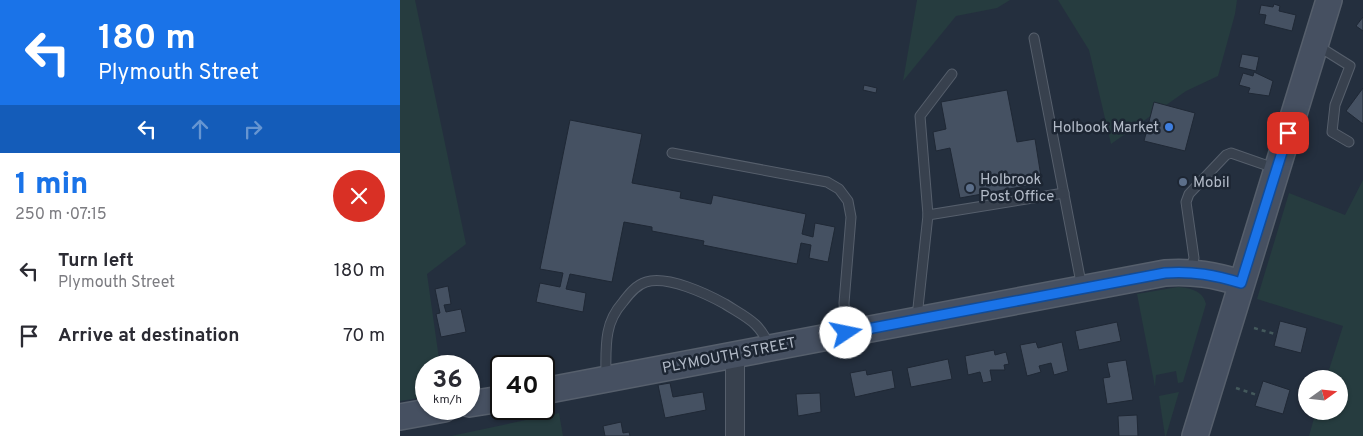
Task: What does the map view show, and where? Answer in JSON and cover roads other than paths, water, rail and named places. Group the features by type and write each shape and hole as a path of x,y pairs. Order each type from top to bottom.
{"street":[{"path":"1195,436 1329,0"},
{"name":"PLYMOUTH STREET","path":"555,388 1165,273 1190,272 1216,275 1241,283"},
{"path":"735,354 735,436"},
{"path":"400,416 415,414"}],"lane":[{"path":"1034,38 1082,289"},
{"path":"1316,44 1350,66 1335,105 1332,132 1349,142"},
{"path":"917,320 928,215 920,116 952,74"},
{"path":"672,153 827,182 839,189 848,201 851,217 844,303 846,333"},
{"path":"1190,272 1194,258 1186,202 1189,194 1226,155 1231,153 1277,169"},
{"path":"928,215 1064,193"},
{"path":"606,378 608,330 616,311 634,288 645,282 658,281 682,286 698,290 712,297 756,324 764,332 770,348"}],"place":[{"name":"Holbook Market","path":"1169,127"},
{"name":"Mobil","path":"1183,182"},
{"name":"Holbrook Post Office","path":"970,188"}]}
